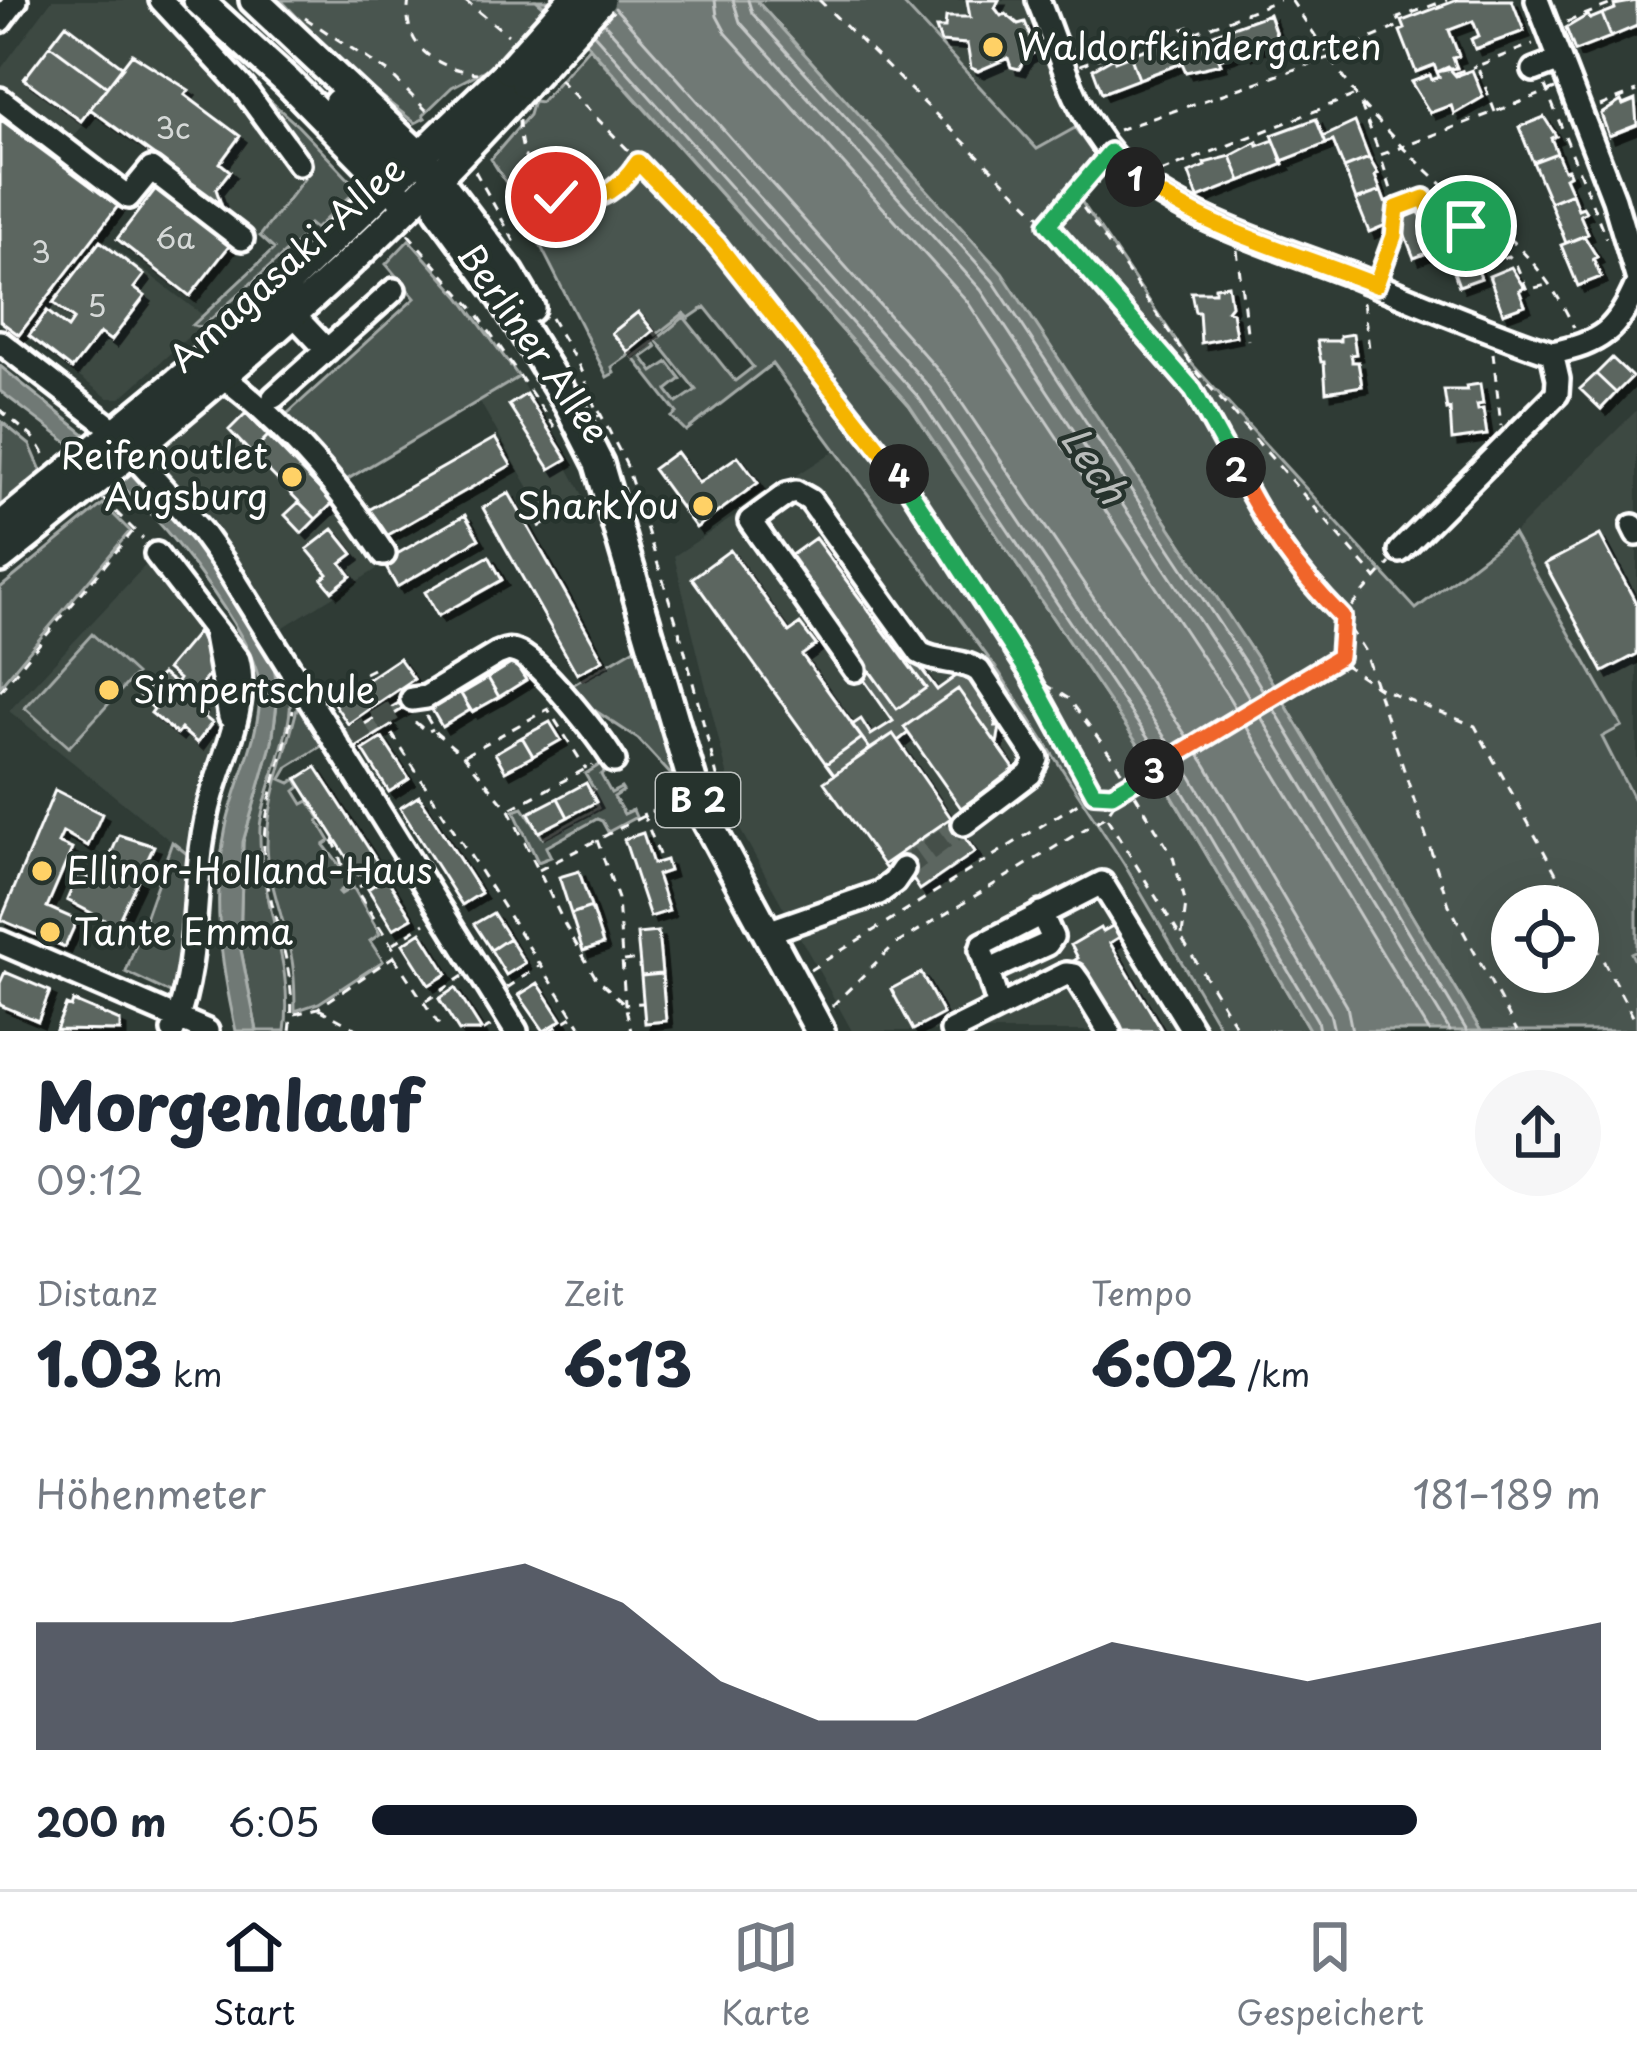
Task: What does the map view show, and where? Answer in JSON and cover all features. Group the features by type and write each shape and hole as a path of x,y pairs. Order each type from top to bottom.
{"main road":[{"path":"198,0 400,195 475,286 568,438 602,455"},
{"path":"224,0 391,155"},
{"path":"254,0 430,167 510,274 573,381 602,455"},
{"name":"Amagasaki-Allee","path":"517,77 572,0"},
{"name":"Amagasaki-Allee","path":"120,446 189,373 400,195 601,0"},
{"name":"Amagasaki-Allee","path":"0,558 120,446 221,375 293,314 400,195"},
{"name":"Berliner Allee","path":"439,211 500,293 602,455 700,808 765,933 825,1020"},
{"name":"Amagasaki-Allee","path":"0,527 83,478"}],"street":[{"path":"0,21 16,0"},
{"path":"161,0 255,103 299,164"},
{"path":"1038,0 1084,113 1139,180 1168,199 1236,230 1552,352 1598,341 1616,322 1637,280 1614,200 1569,84 1544,66 1537,0"},
{"path":"0,99 128,197 151,169 242,239"},
{"path":"274,397 394,290"},
{"path":"293,314 327,350"},
{"path":"0,342 120,446 201,531 386,805 494,996 506,1027"},
{"path":"1400,551 1557,394 1552,352"},
{"path":"189,373 206,369 221,375 349,500 384,554"},
{"path":"855,670 750,520 788,494 796,492 810,500 920,653 979,671 1033,751 1036,767 1030,774 964,824"},
{"path":"156,554 238,660 240,669 233,727 200,843 193,962 176,1025"},
{"path":"419,698 508,650 520,653 564,696 612,758"},
{"path":"532,664 550,694"},
{"path":"765,933 879,893 903,868"},
{"path":"999,1007 983,944 1102,883 1192,1031"},
{"path":"1041,913 1066,974"},
{"path":"988,971 1052,938"},
{"path":"0,942 176,1025 207,1031"},
{"path":"952,1031 1066,974 1074,975 1109,1031"}],"path":[{"path":"410,0 408,25 416,46 435,62 479,74"},
{"path":"464,0 508,35"},
{"path":"819,0 1048,224 1193,390 1268,532 1361,645 1449,905 1517,1031"},
{"path":"1067,69 1189,26 1191,34 1279,0"},
{"path":"1292,0 1360,103 1397,208 1394,236 1368,282 1369,348"},
{"path":"1048,224 1105,144 1328,58 1401,25 1398,18 1447,0"},
{"path":"1455,74 1621,0"},
{"path":"299,13 388,72 427,111"},
{"path":"1540,37 1547,92 1604,237 1614,242"},
{"path":"1477,66 1495,112"},
{"path":"559,80 717,244 894,467 1029,674 1094,793"},
{"path":"1380,155 1569,84"},
{"path":"1581,113 1637,91"},
{"path":"1139,180 1355,95"},
{"path":"1360,103 1448,189 1509,237 1550,284 1568,314 1579,347"},
{"path":"518,120 526,166 556,197 582,201 605,195 625,181 638,162"},
{"name":"Berliner Allee","path":"475,170 520,252"},
{"path":"1397,208 1448,189"},
{"path":"1073,193 1197,372 1376,578"},
{"path":"1424,198 1442,235 1466,226 1486,264 1508,256 1527,290 1550,284"},
{"path":"1236,230 1248,340"},
{"name":"Berliner Allee","path":"408,234 474,309 557,430"},
{"name":"Berliner Allee","path":"546,310 598,408 602,455"},
{"path":"1499,334 1492,365 1505,448"},
{"path":"598,408 626,464 682,640 728,816"},
{"path":"0,410 83,478 156,554"},
{"path":"539,527 593,496"},
{"path":"0,692 134,530"},
{"path":"807,971 1094,793 1112,794 1339,657 1342,617 1400,551"},
{"path":"825,1020 893,946 1106,817 1116,801 1343,664 1379,688 1475,726 1562,885"},
{"path":"364,673 377,667"},
{"path":"1029,674 1069,698 1113,758 1173,856 1186,904 1181,943"},
{"path":"290,1031 290,972 266,874 264,838 295,697 304,689"},
{"path":"419,698 428,733"},
{"path":"464,756 548,709 586,769"},
{"path":"200,710 207,716"},
{"path":"415,722 464,756 508,810 596,978 625,1004 644,1003"},
{"path":"392,734 583,1031"},
{"path":"508,810 612,758"},
{"path":"538,870 644,814 684,809"},
{"path":"644,814 661,860"},
{"path":"1106,817 1239,1031"},
{"path":"597,840 616,886 625,1004 632,1031"},
{"path":"333,841 344,874 362,886"},
{"path":"293,1014 318,1008 397,955 358,892 394,865"},
{"path":"392,945 429,920"},
{"path":"1599,953 1637,1024"},
{"path":"394,956 442,1031"},
{"path":"622,961 640,959"},
{"path":"494,996 541,965"},
{"path":"424,1002 464,975"},
{"path":"318,1008 360,1031"},
{"path":"550,1031 573,1016"},
{"path":"483,1031 506,1027"}],"shaded area":[{"path":"52,0 171,0 311,171 258,239 94,114 69,141 0,88 0,70"},
{"path":"265,0 273,0 332,54 281,0 536,0 548,10 500,62 452,87 415,123 359,79 411,129 388,116"},
{"path":"756,0 900,0 1037,149 1075,128 1102,166 1079,198 1193,365 1416,609 1513,534 1622,726 1602,737 1637,806 1637,950 1631,953 1637,965 1637,1031 1481,1031 1266,672 1002,274"},
{"name":"Waldorfkindergarten","path":"900,0 1026,0 1075,128 1038,150"},
{"path":"589,47 909,405 1168,789 1310,1031 1222,1031 1124,864 999,672 772,364 686,431 633,357 653,342 656,347 642,357 653,372 668,362 681,379 667,390 677,403 696,390 656,340 684,317 735,381 753,367 705,307 689,318 684,313 656,335 638,312 612,333 632,353 612,367 614,373 607,377 520,205 491,159 529,115 533,101 541,102"},
{"path":"217,53 298,126 358,189 315,229 309,224 300,233 303,237 202,327 193,325 274,249 260,236 310,171"},
{"path":"100,237 208,319 121,398 108,398 24,336"},
{"path":"409,240 460,297 519,377 326,492 267,432 415,298 386,264"},
{"path":"519,377 584,497 546,518 480,402"},
{"path":"226,389 346,515 377,569 271,635 140,463"},
{"path":"1637,410 1637,806 1601,737 1621,725 1513,534"},
{"path":"2,422 30,445 43,475 0,508"},
{"path":"837,449 999,672 1124,864 1222,1031 852,1031 741,831 674,556"},
{"path":"103,504 130,531 0,686 0,588"},
{"name":"Simpertschule","path":"156,554 238,660 199,864 9,711"},
{"path":"92,634 136,674 69,747 25,708"},
{"path":"642,644 674,778 638,739 564,690"},
{"path":"273,659 288,688 290,705 262,813 261,854 287,1005 285,1031 257,1031 240,945 243,842 272,742 278,696"},
{"path":"299,700 323,745 288,767 281,779 290,783 296,779 300,787 295,791 303,804 309,801 321,819 330,841 324,845 352,882 339,892 353,887 380,934 370,941 383,961 319,1003 295,1011 292,962 267,846 274,791"},
{"path":"606,761 610,768 601,775 611,793 623,791 614,797 624,814 633,810 636,817 608,832 597,819 546,847 551,857 538,862 514,811 523,808 543,838 598,808 585,774"},
{"path":"172,842 196,861 179,997 126,972"}],"water":[{"name":"Lech","path":"537,0 756,0 1002,273 1266,672 1481,1031 1310,1031 1168,789 909,405 582,38"},
{"path":"0,366 142,480 183,526 273,659 278,696 272,742 243,842 240,945 257,1031 236,1031 222,953 219,901 227,822 257,723 260,689 256,670 214,593 175,542 109,476 0,391"}],"pier":[{"path":"1283,689 1289,699 1154,780 1147,770"}],"building":[{"path":"967,0 999,0 995,8 1018,24 1025,22 1037,51 1019,69 1011,67 1008,58 978,71 971,68 967,44 941,42 936,28 945,28 946,17 970,17"},
{"path":"1457,0 1512,0 1524,31 1475,49 1471,39 1479,36 1473,21 1449,30 1459,56 1453,58 1457,68 1437,72 1434,65 1416,72 1400,31 1405,29 1402,21"},
{"path":"1637,1 1637,26 1611,37 1602,14 1615,9 1614,5"},
{"path":"1269,14 1277,37 1247,53 1245,49 1228,56 1219,32"},
{"path":"1602,14 1611,37 1575,51 1566,28 1588,15 1590,19"},
{"path":"66,24 123,67 107,87 50,45"},
{"path":"1219,32 1228,56 1219,59 1221,64 1186,72 1176,49"},
{"path":"1173,39 1182,63 1139,79 1130,55 1149,48 1148,44"},
{"path":"50,45 107,87 81,121 24,79"},
{"path":"132,54 189,90 185,95 240,136 220,163 230,171 216,189 221,204 90,109"},
{"path":"1130,55 1139,79 1102,93 1093,69 1114,57 1115,61"},
{"path":"1448,67 1456,76 1472,70 1483,97 1454,114 1451,105 1430,113 1411,82 1430,75 1432,80"},
{"path":"1635,100 1637,125 1609,136 1601,114 1621,101 1623,105"},
{"path":"1544,117 1556,136 1551,138 1557,153 1533,162 1519,127"},
{"path":"0,119 118,206 19,335 0,321"},
{"path":"1316,119 1326,144 1282,161 1272,135"},
{"path":"1355,122 1369,158 1344,168 1333,141 1326,144 1323,137"},
{"path":"1274,140 1284,164 1241,181 1231,156 1257,142 1258,146"},
{"path":"1557,153 1570,174 1565,177 1572,193 1550,202 1533,162"},
{"path":"1231,156 1241,181 1198,198 1189,173 1204,163"},
{"path":"1369,158 1381,191 1356,200 1344,168"},
{"path":"160,183 234,240 190,296 117,239"},
{"path":"1381,191 1393,222 1369,232 1356,200"},
{"path":"1572,193 1578,209 1583,207 1586,212 1580,215 1588,234 1566,243 1550,202"},
{"path":"1421,211 1435,232 1429,234 1435,250 1414,258 1399,220"},
{"path":"1584,236 1597,257 1593,259 1601,277 1578,286 1561,245"},
{"path":"1466,239 1472,255 1479,259 1474,261 1481,278 1459,286 1445,247"},
{"path":"100,241 144,275 134,288 145,296 111,341 100,333 72,369 29,336 47,311 68,328 74,319 53,303"},
{"path":"1511,267 1524,288 1519,290 1525,305 1503,313 1489,276"},
{"path":"1228,285 1231,305 1227,310 1232,312 1236,336 1201,343 1199,312 1195,312 1191,292 1215,292 1215,287"},
{"path":"638,312 653,331 628,352 612,333"},
{"path":"1353,334 1356,354 1351,355 1352,362 1358,362 1362,386 1326,392 1317,341 1340,341 1340,336"},
{"path":"1612,358 1632,377 1616,393 1596,374"},
{"path":"1596,374 1616,393 1601,409 1580,389"},
{"path":"1480,384 1483,404 1477,405 1478,410 1483,409 1487,435 1452,440 1444,390 1467,390 1466,386"},
{"path":"526,394 567,459 550,469 509,405"},
{"path":"246,413 268,436 251,453 229,430"},
{"name":"Reifenoutlet Augsburg","path":"268,436 333,503 316,519 251,453"},
{"path":"495,438 511,465 381,539 365,512"},
{"name":"SharkYou","path":"676,452 699,483 738,456 758,483 696,528 653,469"},
{"path":"509,493 603,660 577,674 483,508"},
{"path":"299,502 316,519 302,533 285,515"},
{"path":"465,515 479,539 397,587 383,562"},
{"path":"333,529 353,554 341,563 351,576 332,591 322,579 328,574 307,549"},
{"path":"1600,535 1637,605 1637,654 1603,672 1545,564"},
{"path":"815,538 926,688 897,709 787,558"},
{"path":"730,550 789,632 800,624 816,645 802,655 862,738 826,764 692,578"},
{"path":"489,556 502,580 438,616 425,592"},
{"path":"198,632 214,669 195,692 188,693 201,707 197,711 212,723 197,743 151,713 154,709 140,695 162,674 176,684 179,679 167,669"},
{"path":"399,658 414,679 374,706 359,685"},
{"path":"914,659 937,690 959,674 975,677 974,685 982,686 981,697 989,698 989,706 996,706 997,744 958,689 904,727 908,733 898,741 893,734 870,749 852,725 861,719 871,735 893,721 862,677 870,671 897,709 926,688 907,663"},
{"path":"514,662 526,680 499,697 488,678"},
{"path":"488,678 499,697 472,712 461,694"},
{"path":"359,685 374,706 348,724 333,702"},
{"path":"958,689 1015,770 961,808 904,727"},
{"path":"460,692 470,710 442,727 431,708"},
{"path":"410,696 414,702 388,718 392,725 355,748 347,735"},
{"path":"550,722 561,740 533,756 522,737"},
{"path":"893,734 951,818 883,865 824,782"},
{"path":"522,737 533,756 505,771 495,753"},
{"path":"382,738 409,779 389,792 363,750"},
{"path":"862,738 870,749 834,775 826,764"},
{"path":"316,767 378,863 358,875 297,779"},
{"path":"586,783 596,802 568,817 558,798"},
{"name":"Ellinor-Holland-Haus","path":"55,790 102,814 88,846 63,832 58,843 72,849 47,907 77,920 65,947 1,920"},
{"path":"419,796 481,893 462,905 400,808"},
{"path":"558,798 568,817 539,832 529,813"},
{"path":"951,818 975,852 920,890 902,863 888,872 883,865"},
{"path":"643,833 653,864 666,860 669,871 657,875 669,911 650,917 624,839"},
{"path":"119,835 154,846 116,926 67,900 78,874 99,882"},
{"path":"579,871 591,907 571,914 559,877"},
{"path":"386,877 412,918 393,929 368,889"},
{"path":"591,907 603,944 583,951 571,914"},
{"path":"493,913 509,938 491,950 474,924"},
{"path":"1116,924 1123,935 1110,943 1162,1031 1121,1031 1086,972 1080,975 1072,962 1078,958 1071,945"},
{"path":"421,932 447,974 429,985 403,944"},
{"path":"658,932 662,974 641,976 637,934"},
{"path":"509,938 525,963 506,975 491,950"},
{"path":"5,972 50,991 38,1021 0,1005"},
{"path":"921,973 943,1014 913,1030 891,989"},
{"path":"662,974 666,1021 645,1023 641,976"},
{"path":"538,983 562,1020 544,1031 519,995"},
{"path":"455,988 479,1031 459,1031 439,999"},
{"path":"73,1001 120,1021 120,1031 56,1030 66,1005 71,1007"}],"tunnel":[{"path":"349,738 412,699"},
{"path":"903,869 964,824"}],"place":[{"name":"Waldorfkindergarten","path":"993,47"},
{"name":"Reifenoutlet Augsburg","path":"292,477"},
{"name":"SharkYou","path":"703,506"},
{"name":"Simpertschule","path":"109,690"},
{"name":"Ellinor-Holland-Haus","path":"42,871"},
{"name":"Tante Emma","path":"50,932"}],"route":[{"path":"556,197 594,200 616,189 638,162 717,244 894,467 1029,674 1094,793 1112,794 1339,657 1342,617 1268,532 1193,390 1048,224 1110,152 1168,199 1376,285 1394,236 1397,208 1424,198 1442,235 1466,226"}]}
